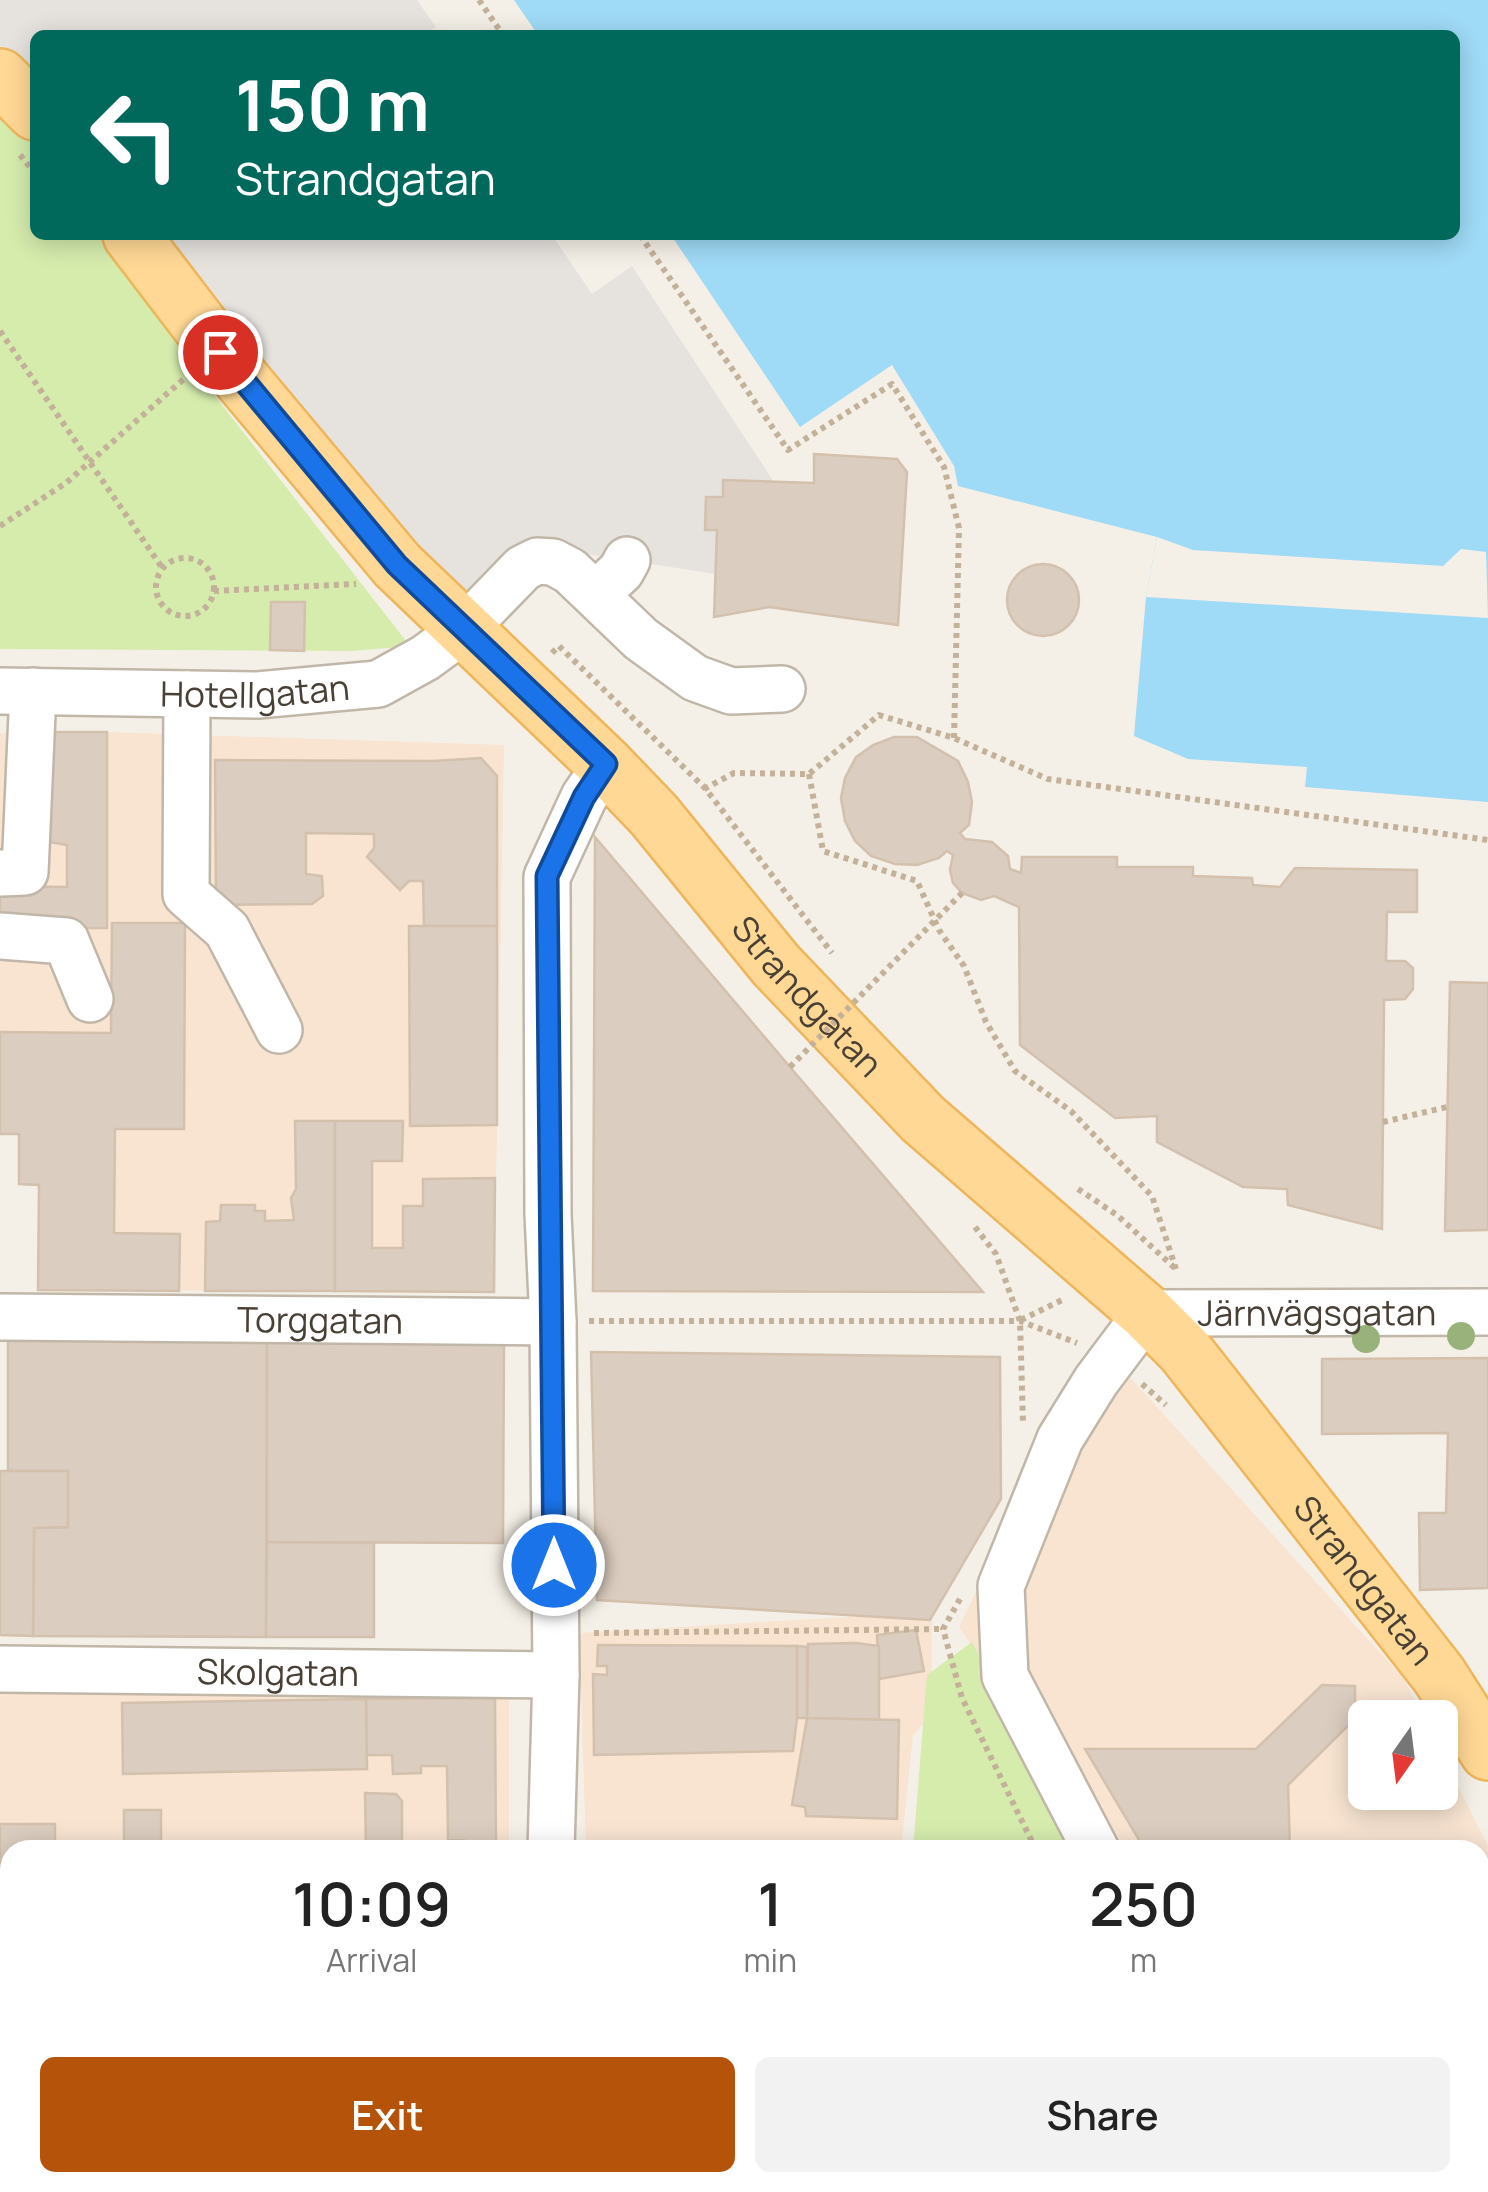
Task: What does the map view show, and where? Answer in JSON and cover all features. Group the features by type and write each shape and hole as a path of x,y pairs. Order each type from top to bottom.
{"main road":[{"path":"0,78 30,107"},
{"name":"Strandgatan","path":"135,240 220,352 374,538 462,630 606,764 654,815 776,965 922,1119 1147,1313 1184,1350 1439,1675 1488,1752"}],"street":[{"path":"596,594 627,560"},
{"name":"Hotellgatan","path":"17,691 258,695 378,684 426,658 462,630 523,568 537,561 553,562 570,570 641,639 695,678 731,691 782,689"},
{"path":"0,873 25,872 17,691"},
{"path":"187,694 186,894 227,930 279,1030"},
{"path":"551,1840 555,1655 547,876 584,797 606,764"},
{"path":"0,936 66,941 90,999"},
{"name":"Järnvägsgatan","path":"1147,1313 1488,1312"},
{"path":"1091,1840 1006,1676 1001,1586 1060,1440 1147,1313"},
{"name":"Torggatan","path":"0,1317 552,1322"},
{"name":"Skolgatan","path":"0,1668 555,1655"}],"path":[{"path":"479,0 500,30"},
{"path":"643,240 788,450 892,384 944,467 959,528 954,738"},
{"path":"0,331 163,568"},
{"path":"0,526 66,483 184,378 220,352"},
{"path":"179,559 197,561 210,572 214,590 206,607 182,616 164,607 156,592 163,568 179,559"},
{"path":"214,590 362,584"},
{"path":"520,686 560,646 705,788 841,966"},
{"path":"654,815 734,773 809,774 879,715 954,738 1048,779 1488,840"},
{"path":"809,774 823,851 917,881 938,930 964,966 986,1022 1014,1071 1072,1110 1152,1196 1177,1270 1117,1215 1072,1185"},
{"path":"790,1067 962,893"},
{"path":"853,982 864,998"},
{"path":"1383,1122 1448,1108"},
{"path":"552,1322 1020,1321 1113,1358"},
{"path":"555,1655 625,1630 943,1629"}],"shaded area":[{"path":"0,0 417,0 436,27 30,30 30,95 0,69"},
{"path":"142,240 555,240 592,294 632,266 774,482 723,480 723,497 706,497 705,529 717,530 715,574 587,554 536,556 462,621"},
{"path":"107,732 504,745 494,1292 38,1290 39,1185 19,1184 19,1134 0,1134 0,733"},
{"path":"1097,1341 1404,1679 1414,1700 1348,1700 1348,1810 1458,1810 1458,1787 1485,1840 1062,1840 976,1652 959,1627"},
{"path":"932,1612 931,1716 913,1735 902,1840 586,1840 579,1633"},
{"path":"509,1681 509,1840 0,1840 0,1682"}],"green space":[{"path":"0,104 30,136 30,240 108,240 187,360 410,646 352,651 0,649"},
{"path":"972,1642 1075,1840 914,1840 927,1675"}],"water":[{"path":"514,0 1488,0 1488,802 1305,787 1307,767 1188,759 1134,736 1146,597 1157,537 958,486 954,466 892,365 800,427 674,240 1460,240 1460,30 535,30"}],"pier":[{"path":"1157,537 1193,550 1443,566 1461,549 1486,552 1488,618 1146,597"}],"building":[{"path":"814,454 897,459 907,472 898,625 769,607 714,617 717,530 705,530 706,497 723,497 723,480 814,483"},
{"path":"1043,564 1068,575 1079,600 1068,625 1043,636 1018,625 1007,600 1018,575"},
{"path":"271,602 305,602 304,651 270,650"},
{"path":"47,732 107,732 107,928 0,928 0,886 67,887 67,845 49,842"},
{"path":"894,737 917,737 958,761 972,802 969,825 960,833 965,839 992,842 1008,856 1010,869 1021,873 1022,857 1117,857 1117,867 1193,867 1193,876 1252,878 1253,885 1280,887 1295,868 1417,870 1417,912 1387,912 1386,961 1405,961 1413,968 1413,989 1405,999 1384,1000 1382,1229 1288,1205 1287,1189 1243,1187 1157,1142 1157,1116 1115,1118 1020,1045 1019,907 994,896 981,900 962,893 953,883 953,855 947,851 917,865 895,864 871,856 855,841 845,821 841,798 845,778 856,757"},
{"path":"481,758 497,776 497,926 424,926 423,881 409,881 400,890 367,857 374,848 374,834 306,833 306,874 322,876 323,896 312,904 216,905 215,760"},
{"path":"595,837 790,1067 983,1292 593,1291"},
{"path":"112,923 185,923 184,1129 115,1129 114,1233 180,1234 179,1291 38,1290 39,1185 19,1184 19,1134 0,1134 0,1032 111,1033"},
{"path":"409,926 497,926 497,1125 410,1126"},
{"path":"1450,982 1488,983 1488,1230 1445,1231"},
{"path":"295,1121 335,1121 335,1291 205,1291 206,1222 220,1221 221,1205 255,1205 255,1211 265,1211 265,1221 294,1220 291,1198 296,1189"},
{"path":"335,1121 403,1121 402,1161 372,1161 372,1248 403,1248 403,1206 423,1206 423,1179 495,1178 494,1292 335,1291"},
{"path":"8,1334 267,1335 266,1637 33,1636 34,1528 68,1527 68,1471 8,1471"},
{"path":"267,1335 504,1336 503,1543 267,1542"},
{"path":"591,1352 1000,1357 1001,1499 930,1620 597,1600"},
{"path":"1488,1358 1488,1588 1420,1590 1419,1513 1446,1513 1448,1433 1322,1434 1322,1359"},
{"path":"0,1471 68,1471 68,1527 34,1528 33,1636 0,1635"},
{"path":"267,1542 374,1543 374,1637 266,1637"},
{"path":"916,1630 924,1671 879,1679 877,1635"},
{"path":"808,1644 879,1646 879,1720 807,1718"},
{"path":"598,1645 797,1646 793,1751 594,1755 593,1674 607,1675 607,1666 597,1666"},
{"path":"797,1646 807,1647 807,1718 797,1718"},
{"path":"1322,1685 1355,1686 1355,1700 1348,1700 1348,1726 1288,1785 1290,1840 1139,1840 1085,1749 1256,1749"},
{"path":"495,1698 496,1840 448,1840 447,1766 421,1766 421,1773 393,1774 392,1755 366,1755 366,1699"},
{"path":"366,1699 367,1769 123,1774 122,1703"},
{"path":"807,1718 899,1720 897,1819 806,1816 805,1807 792,1805"},
{"path":"365,1793 396,1794 402,1801 402,1840 366,1840"},
{"path":"124,1810 161,1810 161,1840 124,1840"},
{"path":"0,1824 55,1824 55,1840 0,1840"}],"route":[{"path":"220,352 397,565 606,764 584,797 547,876 554,1565"}]}
